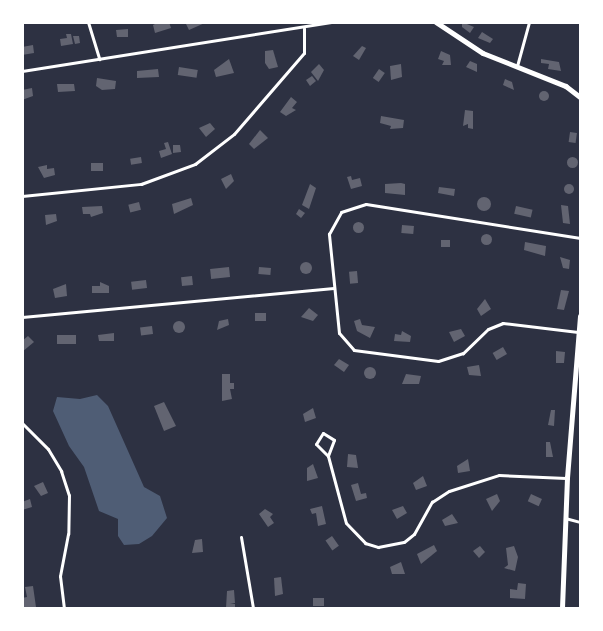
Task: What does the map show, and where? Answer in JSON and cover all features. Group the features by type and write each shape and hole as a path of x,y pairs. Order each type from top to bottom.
{"street":[{"path":"88,22 99,59"},
{"path":"22,70 332,22"},
{"path":"436,22 483,53 566,86 580,97"},
{"path":"516,68 529,22"},
{"path":"22,196 141,184 195,164 234,134 304,53 304,28"},
{"path":"580,238 360,204 341,212 330,228 339,333 347,346 360,351 447,360 471,347 488,329 503,323 580,333"},
{"path":"22,317 334,288"},
{"path":"562,609 564,518 580,317"},
{"path":"22,423 48,449 61,471 69,495 68,534 60,576 64,609"},
{"path":"328,456 334,440 323,433 316,444 328,456 346,523 365,543 378,547 404,542 414,534 432,502 449,491 499,475 567,478"},
{"path":"564,518 580,522"},
{"path":"241,537 253,609"}],"water":[{"path":"97,395 108,406 144,487 160,496 167,518 152,536 139,544 124,545 118,536 118,519 99,511 84,467 69,446 53,411 57,397 80,399"}],"building":[{"path":"159,22 169,22 171,28 155,33 153,25"},
{"path":"185,22 207,22 189,30"},
{"path":"462,22 474,27 470,33 462,27"},
{"path":"128,29 128,37 117,37 116,30"},
{"path":"482,32 493,39 490,43 478,38"},
{"path":"66,34 71,34 73,44 61,46 60,39 67,38"},
{"path":"73,36 79,36 80,43 75,44"},
{"path":"33,45 34,53 22,55 22,47"},
{"path":"362,46 366,48 359,60 353,56"},
{"path":"273,50 278,67 269,69 265,63 265,51"},
{"path":"441,51 450,55 451,65 442,65 444,61 438,59"},
{"path":"229,59 234,73 216,77 214,70"},
{"path":"541,59 559,62 561,71 548,69 549,64 541,63"},
{"path":"470,61 477,64 477,72 466,67"},
{"path":"319,64 324,70 318,81 311,72"},
{"path":"401,64 402,77 391,80 390,66"},
{"path":"179,67 198,70 197,78 178,75"},
{"path":"158,69 159,77 137,78 137,71"},
{"path":"379,69 385,73 379,82 373,78"},
{"path":"312,76 316,81 310,86 306,80"},
{"path":"97,78 116,81 115,89 102,90 96,86"},
{"path":"505,79 512,82 514,90 503,85"},
{"path":"57,84 74,84 75,91 58,92"},
{"path":"32,88 33,96 22,100 22,90"},
{"path":"544,91 548,92 548,100 544,101 540,100 539,96 540,92"},
{"path":"291,97 297,102 292,108 296,110 286,116 280,112"},
{"path":"465,110 473,111 473,129 468,128 468,124 463,126"},
{"path":"381,116 404,120 403,128 390,129 391,126 380,123"},
{"path":"210,123 215,129 206,137 199,128"},
{"path":"260,130 268,138 254,149 249,144"},
{"path":"570,132 577,133 576,143 569,142"},
{"path":"168,142 172,154 161,158 159,151 166,149 164,143"},
{"path":"173,145 180,145 181,152 173,153"},
{"path":"572,156 578,162 572,168 566,162"},
{"path":"141,157 142,163 131,165 130,159"},
{"path":"91,163 103,163 103,171 91,171"},
{"path":"47,165 47,169 54,168 55,175 44,178 38,167"},
{"path":"231,174 234,181 226,189 221,179"},
{"path":"351,176 352,180 360,178 362,186 351,189 347,177"},
{"path":"310,184 316,188 309,209 302,205"},
{"path":"385,184 405,184 405,195 385,193"},
{"path":"569,184 574,189 569,194 564,189"},
{"path":"439,187 455,189 454,196 438,193"},
{"path":"484,197 489,199 491,204 489,209 484,211 479,209 477,204 479,199"},
{"path":"191,198 193,205 174,214 172,204"},
{"path":"139,202 141,210 130,212 128,205"},
{"path":"561,205 568,206 570,224 563,223"},
{"path":"102,206 103,213 91,217 90,214 83,214 82,207"},
{"path":"516,206 533,210 531,218 514,214"},
{"path":"299,209 305,213 301,218 296,214"},
{"path":"56,214 57,221 46,225 45,215"},
{"path":"358,221 364,227 358,233 352,227"},
{"path":"402,225 414,226 413,234 401,233"},
{"path":"486,233 492,239 486,245 480,239"},
{"path":"441,240 450,240 450,247 441,247"},
{"path":"525,242 546,246 545,256 524,250"},
{"path":"560,257 570,260 569,269 563,268"},
{"path":"306,262 312,268 306,274 300,268"},
{"path":"229,267 230,277 211,279 210,269"},
{"path":"259,267 271,268 270,275 258,274"},
{"path":"357,271 358,283 350,284 349,272"},
{"path":"192,276 193,285 182,286 181,277"},
{"path":"146,280 147,288 132,290 131,282"},
{"path":"100,282 109,286 109,293 92,293 92,286 100,286"},
{"path":"66,284 67,296 55,298 53,289"},
{"path":"561,290 569,291 564,310 557,309"},
{"path":"485,299 491,309 481,316 477,309"},
{"path":"309,308 318,315 313,321 301,317"},
{"path":"255,313 266,313 266,321 255,321"},
{"path":"228,319 229,325 217,330 219,321"},
{"path":"360,319 362,325 375,327 370,338 357,331 354,321"},
{"path":"181,321 184,322 184,332 177,333 174,332 173,325 174,322"},
{"path":"152,326 153,334 141,335 140,327"},
{"path":"461,329 465,336 454,342 449,332"},
{"path":"402,331 411,336 410,342 394,341 395,334 401,335"},
{"path":"114,333 114,341 99,341 98,335"},
{"path":"57,335 76,335 76,344 57,344"},
{"path":"28,336 34,342 22,352 22,341"},
{"path":"503,347 507,354 497,360 493,353"},
{"path":"556,351 565,352 564,363 556,363"},
{"path":"339,359 349,365 344,372 334,365"},
{"path":"479,365 481,376 469,375 467,367"},
{"path":"372,367 376,373 372,379 368,379 364,371"},
{"path":"222,374 230,374 230,383 234,383 234,389 230,389 232,399 222,401"},
{"path":"406,374 421,376 419,384 402,384"},
{"path":"164,402 176,426 164,431 154,406"},
{"path":"313,408 316,418 305,422 303,414"},
{"path":"551,410 555,410 554,426 548,425"},
{"path":"546,442 550,442 553,457 546,457"},
{"path":"348,454 356,455 358,468 347,467"},
{"path":"468,459 470,471 458,473 457,466"},
{"path":"313,464 318,478 307,481 307,468"},
{"path":"423,476 427,486 416,490 413,483"},
{"path":"43,482 48,493 41,496 34,486"},
{"path":"358,483 361,494 366,493 367,498 356,501 351,485"},
{"path":"497,494 500,501 492,511 486,499"},
{"path":"531,494 542,499 539,506 528,501"},
{"path":"30,499 32,507 22,510 22,502"},
{"path":"322,506 326,524 318,526 316,513 312,514 310,509"},
{"path":"403,506 407,513 397,519 392,510"},
{"path":"265,509 273,514 270,517 274,523 268,527 259,514"},
{"path":"452,514 458,523 445,526 442,520"},
{"path":"332,536 339,546 332,550 325,541"},
{"path":"202,539 203,552 192,553 195,540"},
{"path":"434,545 437,551 421,564 417,554"},
{"path":"480,546 485,552 479,558 473,551"},
{"path":"514,546 518,557 515,571 504,568 508,565 506,548"},
{"path":"401,562 405,574 392,574 390,567"},
{"path":"281,577 283,594 275,596 274,578"},
{"path":"518,583 526,584 525,599 510,598 510,589 517,590"},
{"path":"33,586 36,607 22,608 22,598 27,597 25,587"},
{"path":"234,590 235,603 230,604 235,604 235,608 226,608 227,591"},
{"path":"313,598 324,598 324,606 313,606"}]}
